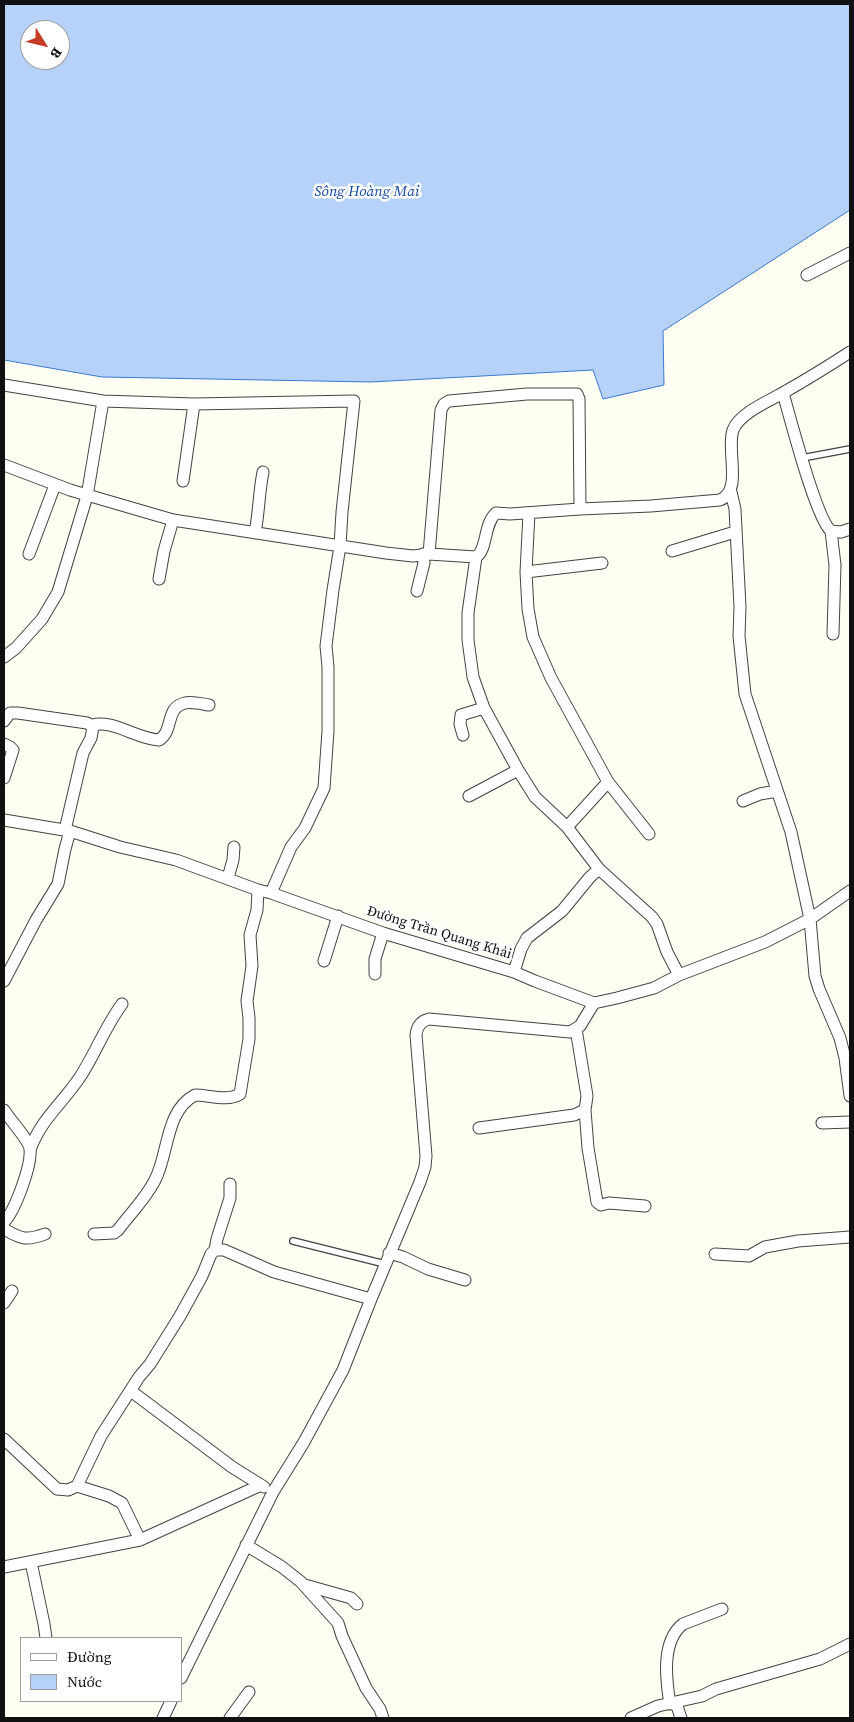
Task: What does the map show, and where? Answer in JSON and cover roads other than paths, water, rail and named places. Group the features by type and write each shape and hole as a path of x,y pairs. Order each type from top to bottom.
{"street":[{"path":"807,275 850,253"},
{"path":"850,352 744,417 733,430 731,441 731,492 735,509 739,636 745,694 791,832 810,919 815,976 848,1058 850,1096"},
{"path":"4,385 104,401 194,404 354,401 340,546 326,646 328,730 324,788 305,828 291,847 271,892"},
{"path":"783,393 802,458 824,521 831,531 835,565 834,634"},
{"path":"417,591 426,554 440,410 449,401 527,394 577,394 579,399 580,509"},
{"path":"4,657 16,648 42,619 58,592 87,496 104,401"},
{"path":"183,481 194,404"},
{"path":"4,465 87,496 173,520 413,556 426,554 476,558"},
{"path":"255,533 259,513 258,497 263,472"},
{"path":"28,554 56,485"},
{"path":"679,975 667,952 657,924 652,917 599,869 567,826 535,797 518,770 484,708 473,677 468,640 468,613 476,558 481,553 489,520 496,513 510,514 651,506 720,500 726,498 731,492"},
{"path":"529,513 526,572 530,626 536,646 551,678 608,782 649,834"},
{"path":"159,579 164,551 173,520"},
{"path":"831,531 841,532 850,529"},
{"path":"672,551 735,532"},
{"path":"526,572 602,563"},
{"path":"4,721 10,713 18,712 87,722 92,725 102,723 146,738 159,740 168,732 172,713 179,705 186,702 209,704"},
{"path":"463,734 461,714 484,708"},
{"path":"4,981 36,920 58,884 83,752 93,732 92,725"},
{"path":"4,744 10,746 13,750 4,778"},
{"path":"469,796 518,770"},
{"path":"567,826 608,782"},
{"path":"743,801 760,794 777,791"},
{"name":"Đường Trần Quang Khải","path":"4,820 68,831 176,860 383,933 514,972 594,1003"},
{"path":"228,878 234,847"},
{"path":"514,972 521,949 527,938 562,911 599,869"},
{"path":"94,1234 118,1230 151,1186 158,1172 175,1117 181,1105 195,1094 223,1098 235,1097 240,1094 249,1039 247,1001 252,966 250,935 257,910 258,890"},
{"path":"182,1676 273,1492 304,1442 343,1370 370,1299 420,1182 426,1156 416,1034 419,1025 429,1019 570,1032 583,1022 594,1003 654,988 679,975 765,942 810,919 850,891"},
{"path":"324,961 338,916"},
{"path":"375,974 375,959 383,933"},
{"path":"4,1222 9,1217 18,1197 27,1168 30,1150 39,1128 79,1078 105,1030 122,1004"},
{"path":"576,1029 587,1096 585,1110 588,1148 598,1202 601,1205 609,1203 645,1206"},
{"path":"4,1110 25,1138 30,1150"},
{"path":"479,1128 574,1116 585,1110"},
{"path":"822,1123 850,1122"},
{"path":"4,1440 57,1489 68,1490 77,1486 101,1436 189,1302 211,1254 215,1250 230,1198 230,1184"},
{"path":"4,1229 23,1239 45,1234"},
{"path":"715,1254 748,1256 765,1247 798,1241 850,1237"},
{"path":"215,1250 224,1250 274,1272 370,1299"},
{"path":"387,1259 403,1257 428,1268 465,1280"},
{"path":"4,1303 12,1291"},
{"path":"131,1391 232,1467 273,1492"},
{"path":"4,1567 140,1540 261,1485"},
{"path":"77,1486 109,1496 122,1503 140,1540"},
{"path":"246,1544 282,1566 304,1585 338,1623 366,1688 380,1709 383,1718"},
{"path":"32,1562 46,1637"},
{"path":"304,1585 351,1598 356,1604"},
{"path":"681,1718 673,1704 666,1668 669,1648 675,1633 683,1624 722,1609"},
{"path":"631,1718 658,1706 702,1696 716,1689 820,1658 850,1644"},
{"path":"230,1718 249,1692"},
{"path":"163,1718 171,1702"}],"lane":[{"path":"802,458 850,449"},
{"path":"293,1241 387,1259"}],"water":[{"name":"Sông Hoàng Mai","path":"4,4 850,4 850,210 663,331 664,385 603,399 593,370 371,382 102,377 4,360"}]}
